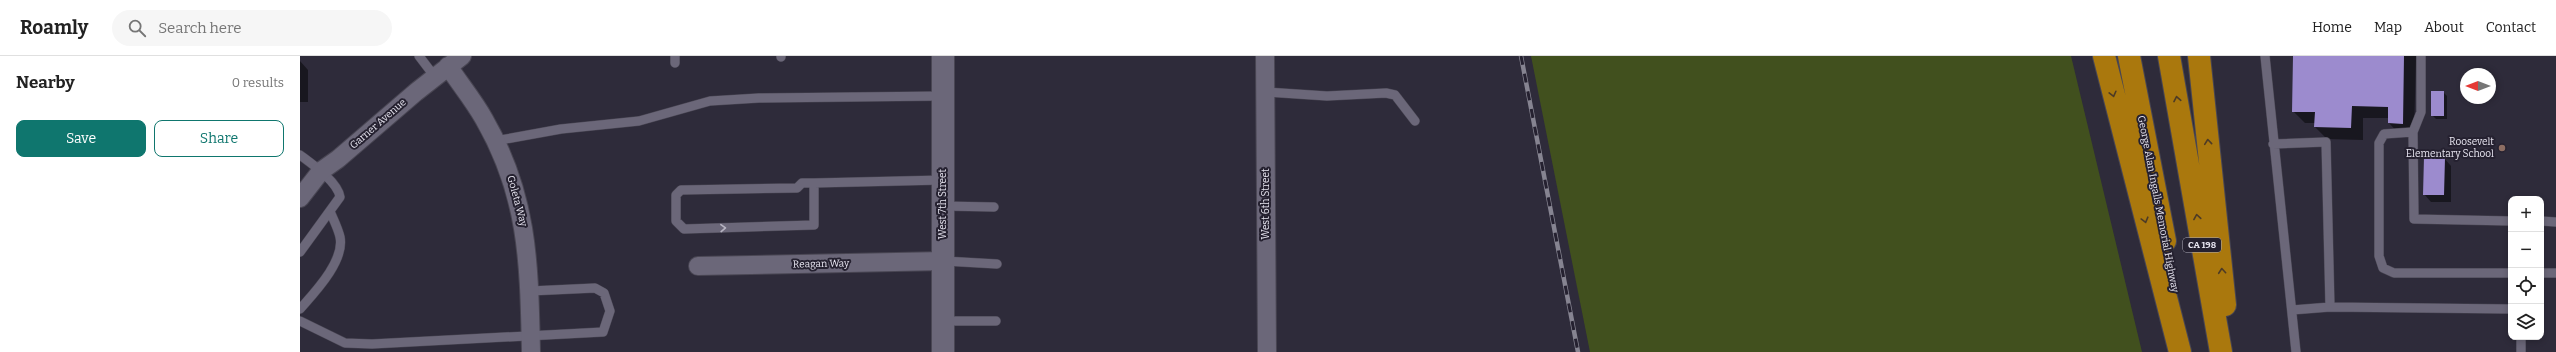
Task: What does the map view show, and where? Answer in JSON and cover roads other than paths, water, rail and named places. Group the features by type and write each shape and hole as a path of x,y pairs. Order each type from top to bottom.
{"highway":[{"path":"2104,56 2180,352"},
{"name":"George Alan Ingalls Memorial Highway","path":"2129,56 2186,352"},
{"name":"CA 198","path":"2169,56 2222,352"},
{"path":"2199,56 2229,352"}],"street":[{"name":"Garner Avenue","path":"300,198 321,171 338,159 441,71 462,56"},
{"name":"West 7th Street","path":"943,56 943,352"},
{"name":"West 6th Street","path":"1266,56 1267,352"},
{"name":"Goleta Way","path":"441,71 484,118 515,189 522,215 530,291 531,344"},
{"name":"Reagan Way","path":"698,266 944,261"}],"lane":[{"path":"418,56 441,71"},
{"path":"2265,56 2296,352"},
{"path":"2421,56 2421,112 2413,132 2414,219 2508,221"},
{"path":"1266,92 1327,96 1386,93 1395,95 1415,121"},
{"path":"495,141 562,129 639,122 710,101 759,98 943,96"},
{"path":"2413,132 2384,134 2379,143 2379,256 2383,268 2394,273 2508,273"},
{"path":"2274,144 2326,142 2330,308"},
{"path":"300,155 321,171 340,192 340,197 300,252"},
{"path":"814,183 814,225 684,229 676,221 676,195 681,190 798,188 802,183 943,180"},
{"path":"943,206 994,207"},
{"path":"300,309 327,280 337,255 340,239 330,211"},
{"path":"2544,221 2556,222"},
{"path":"944,261 997,264"},
{"path":"2544,273 2556,273"},
{"path":"300,321 345,343 372,344 531,344 603,332 610,311 604,293 595,288 530,291"},
{"path":"2292,310 2330,308 2508,309"},
{"path":"943,321 996,321"},
{"path":"2521,340 2522,352"}],"railway":[{"path":"1521,56 1578,352"}],"place":[{"name":"Roosevelt Elementary School","path":"2502,148"}]}
